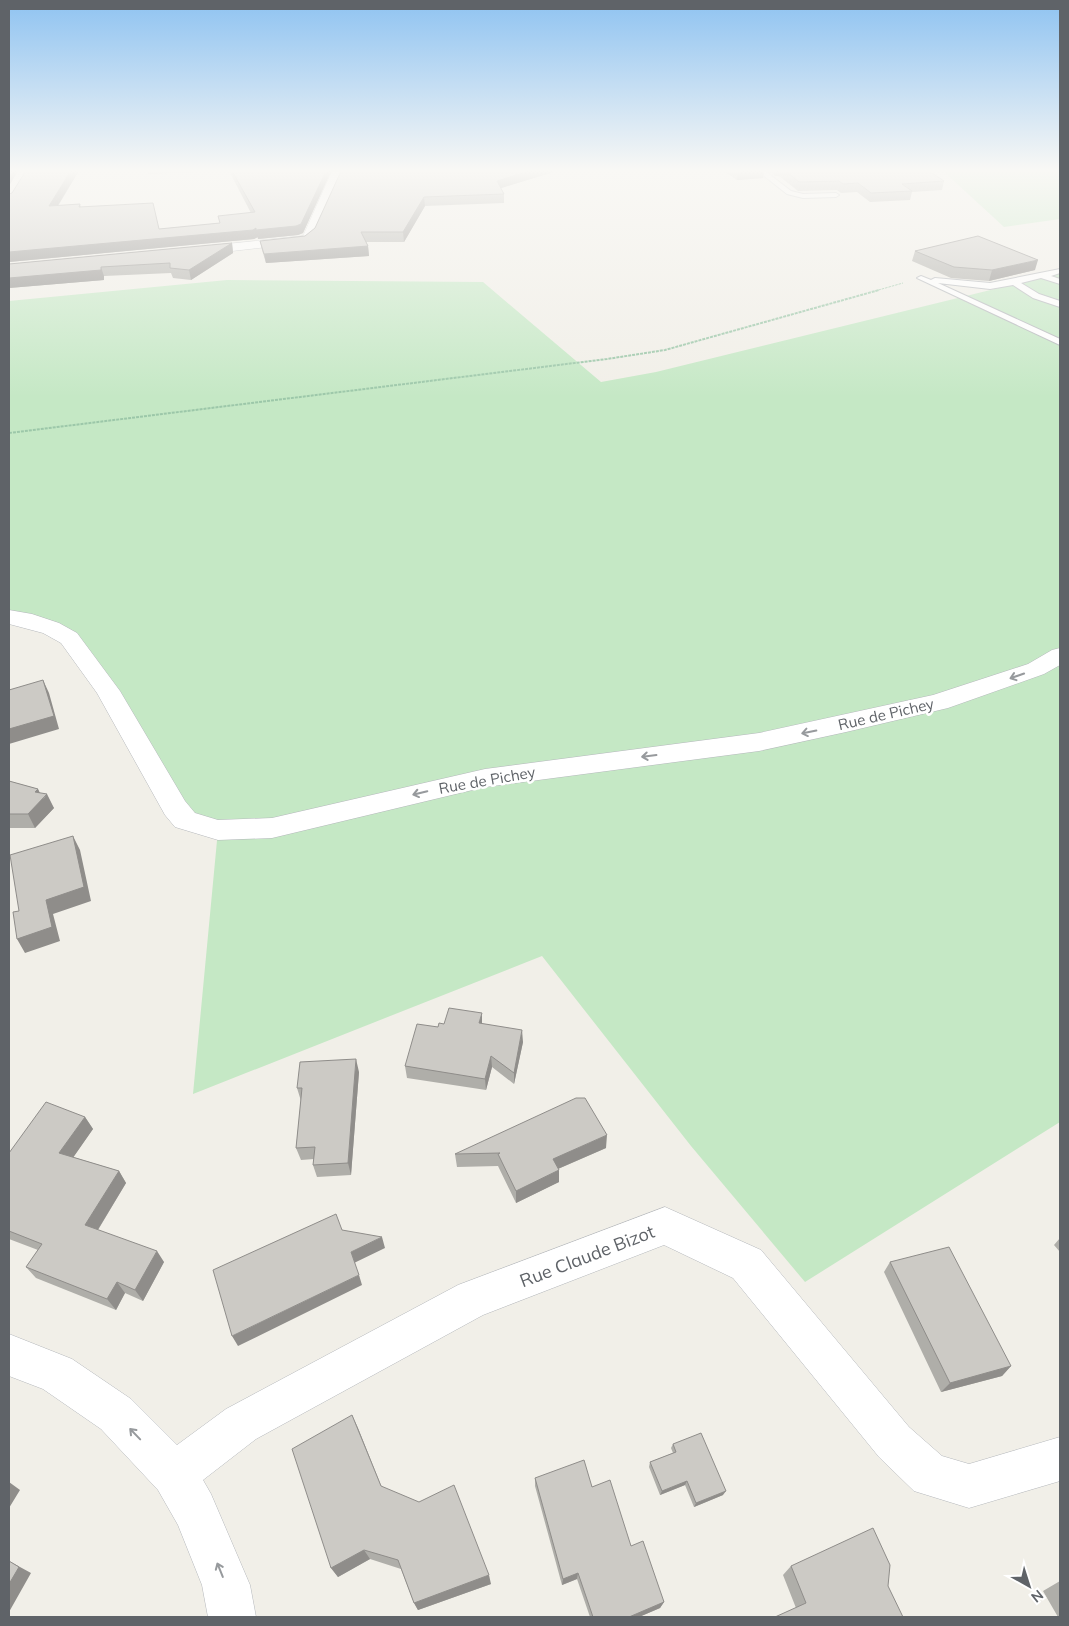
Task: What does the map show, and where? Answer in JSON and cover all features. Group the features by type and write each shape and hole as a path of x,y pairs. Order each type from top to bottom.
{"street":[{"path":"184,252 251,245"},
{"name":"Rue de Pichey","path":"9,617 24,619 51,628 69,638 108,691 174,808 185,820 218,830 272,828 485,778 758,742 846,724 939,702 1036,669 1060,654"},
{"name":"Rue Claude Bizot","path":"174,1474 241,1424 472,1299 665,1226 747,1264 894,1442 930,1474 969,1486 1060,1459"},
{"path":"9,1355 57,1374 116,1414 174,1474 196,1510 226,1585 232,1617"}],"lane":[{"path":"921,278 990,286 1060,271"},
{"path":"1042,274 1060,282"},
{"path":"921,278 1060,342"},
{"path":"1014,282 1036,296 1060,304"}],"path":[{"path":"9,433 607,359 664,350 921,278"}],"green space":[{"path":"1060,273 1060,1122 805,1282 691,1146 542,956 193,1094 218,830 185,820 69,639 24,619 9,617 9,301 227,280 483,282 601,382 656,372"}],"building":[{"path":"9,245 88,245 9,252"},
{"path":"229,245 189,270 170,268 170,263 101,267 101,270 9,278 9,264"},
{"path":"261,245 368,246 264,254"},
{"path":"941,245 1000,245 1038,260 992,270 954,267 915,251"},
{"path":"43,680 54,716 9,729 9,690"},
{"path":"9,781 38,789 35,792 47,794 28,814 9,814"},
{"path":"73,836 84,887 46,900 52,927 17,939 13,912 19,911 10,855"},
{"path":"449,1008 482,1013 479,1023 522,1030 514,1073 491,1056 485,1079 405,1066 417,1024 438,1027 439,1023 444,1024"},
{"path":"356,1059 348,1163 313,1165 315,1147 296,1148 302,1088 297,1088 300,1062"},
{"path":"576,1098 585,1098 607,1135 553,1159 559,1170 516,1191 498,1154 500,1153 455,1154"},
{"path":"46,1102 85,1117 59,1153 119,1171 85,1225 157,1251 135,1290 117,1282 107,1299 26,1267 42,1244 9,1231 9,1153"},
{"path":"336,1214 342,1230 382,1237 351,1252 359,1275 232,1336 213,1270"},
{"path":"949,1247 1011,1366 950,1383 890,1262"},
{"path":"352,1415 381,1486 419,1502 454,1485 489,1575 414,1603 398,1560 364,1550 331,1568 292,1449"},
{"path":"701,1433 726,1491 696,1503 687,1481 662,1491 650,1462 676,1452 673,1444"},
{"path":"584,1460 592,1487 610,1480 631,1546 643,1541 664,1602 629,1617 593,1617 578,1573 563,1579 535,1478"},
{"path":"873,1528 890,1565 888,1586 903,1617 775,1617 806,1603 791,1566"},
{"path":"9,1561 19,1567 9,1584"}]}
